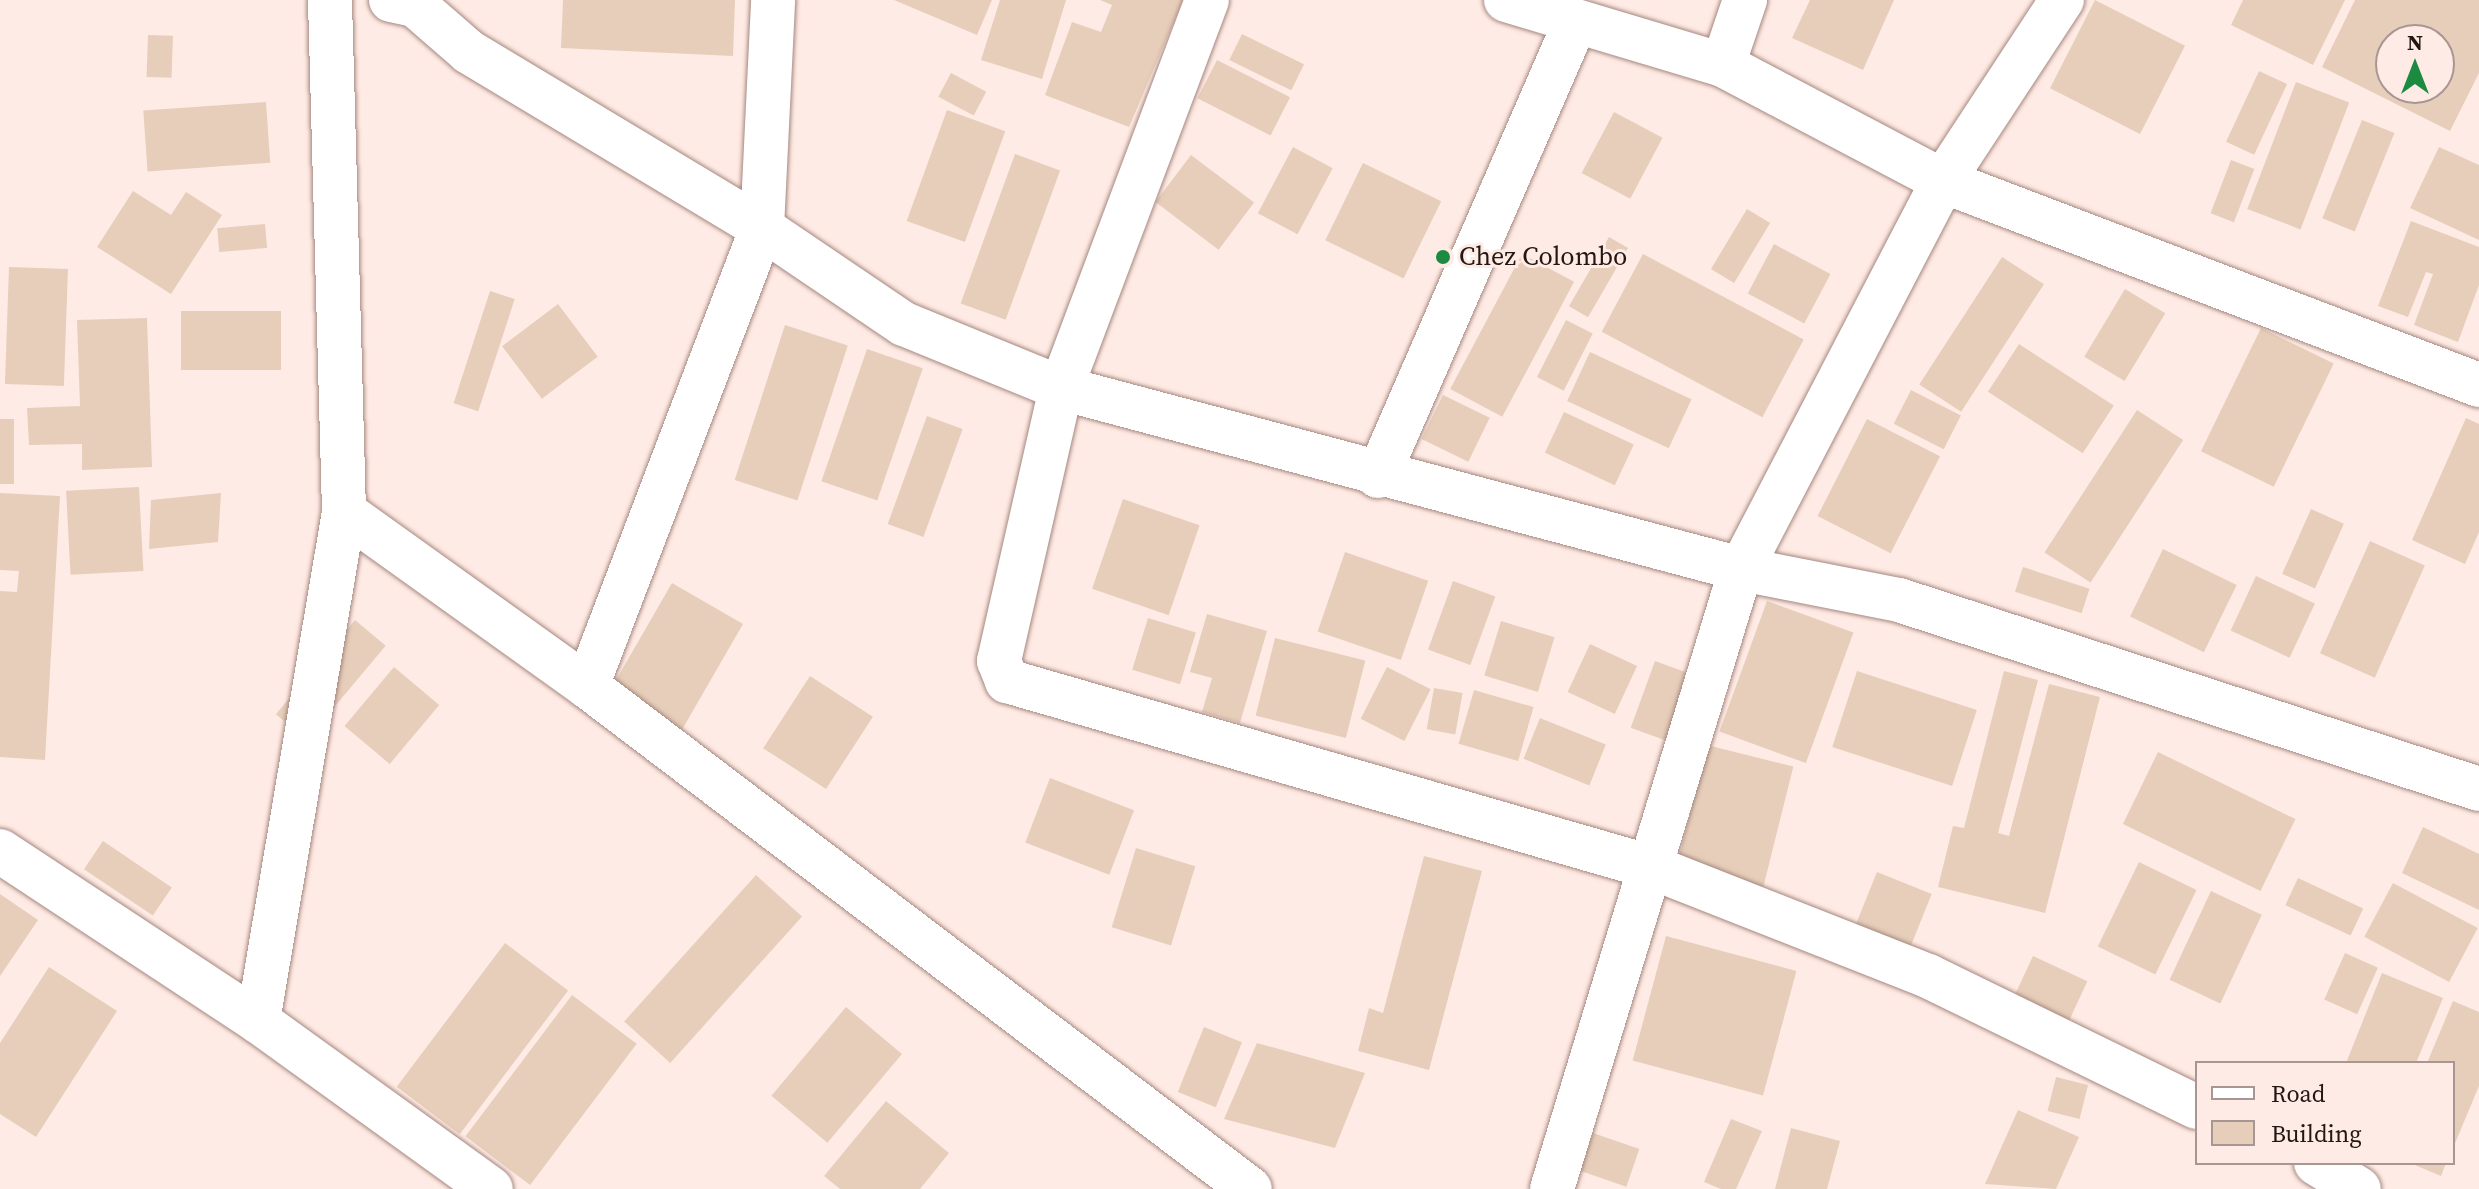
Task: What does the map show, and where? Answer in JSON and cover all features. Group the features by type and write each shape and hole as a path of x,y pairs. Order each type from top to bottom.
{"street":[{"path":"258,1021 344,512 330,0"},
{"path":"391,0 415,5 469,52 762,228 904,324 1061,388 1378,476 1741,569 1899,600 2479,789"},
{"path":"587,686 762,228 773,0"},
{"path":"1207,0 1061,388 999,661 1007,681 1654,868 1928,976 2195,1106"},
{"path":"1506,0 1574,26 1723,65 1943,181 2479,385"},
{"path":"1723,65 1745,0"},
{"path":"1552,1189 1654,868 1741,569 1943,181 2062,0"},
{"path":"1378,476 1574,26"},
{"path":"344,512 587,686 1250,1189"},
{"path":"0,851 258,1021 491,1189"},
{"path":"2319,1165 2359,1189"}],"building":[{"path":"563,0 735,0 733,56 561,48"},
{"path":"894,0 992,0 977,35"},
{"path":"1000,0 1066,0 1042,79 981,60"},
{"path":"1100,0 1183,0 1129,127 1045,95 1072,22 1101,32 1112,5"},
{"path":"1810,0 1894,0 1863,70 1792,38"},
{"path":"2095,0 2185,46 2140,134 2050,88"},
{"path":"2243,0 2345,0 2313,65 2231,25"},
{"path":"2355,0 2479,0 2479,73 2450,131 2396,104 2455,104 2455,24 2375,24 2375,94 2322,67"},
{"path":"1242,34 1304,64 1291,90 1229,60"},
{"path":"148,35 173,36 172,78 147,77"},
{"path":"1217,60 1290,97 1271,136 1197,98"},
{"path":"2259,71 2287,84 2254,155 2226,142"},
{"path":"951,73 986,92 974,116 938,97"},
{"path":"2296,82 2349,102 2300,229 2247,209"},
{"path":"266,102 270,163 148,171 143,111"},
{"path":"947,110 1005,131 965,242 907,221"},
{"path":"1614,112 1663,138 1630,199 1582,173"},
{"path":"2362,120 2394,133 2355,231 2322,218"},
{"path":"1293,147 1333,168 1298,234 1258,213"},
{"path":"2439,147 2479,165 2479,240 2410,208"},
{"path":"1015,154 1060,170 1006,320 961,303"},
{"path":"1191,155 1254,203 1219,250 1155,202"},
{"path":"2231,160 2254,169 2234,222 2211,213"},
{"path":"1363,163 1441,201 1403,278 1325,240"},
{"path":"133,191 171,215 186,192 222,215 171,294 97,247"},
{"path":"1747,209 1770,223 1734,283 1711,269"},
{"path":"2411,221 2479,247 2479,285 2458,342 2414,325 2433,274 2426,272 2408,317 2378,306"},
{"path":"265,224 267,248 219,252 217,228"},
{"path":"1609,237 1628,248 1588,317 1569,306"},
{"path":"1774,244 1831,274 1804,323 1748,293"},
{"path":"1522,254 1574,282 1502,417 1450,389"},
{"path":"1643,254 1804,339 1762,417 1602,332"},
{"path":"2002,257 2044,284 1961,412 1919,384"},
{"path":"9,267 68,269 64,386 5,384"},
{"path":"2125,289 2165,313 2125,381 2084,357"},
{"path":"490,291 515,299 478,411 454,403"},
{"path":"558,304 598,357 542,399 502,346"},
{"path":"181,311 281,311 281,370 181,370"},
{"path":"147,318 152,467 82,470 82,444 29,445 27,408 80,406 77,320"},
{"path":"1566,320 1593,334 1564,391 1537,377"},
{"path":"785,325 848,345 797,500 735,480"},
{"path":"2261,328 2334,364 2274,487 2201,451"},
{"path":"2019,344 2114,406 2083,453 1988,392"},
{"path":"867,349 923,368 877,501 821,481"},
{"path":"1590,352 1692,399 1669,448 1567,401"},
{"path":"1911,390 1961,415 1944,449 1894,424"},
{"path":"1443,395 1490,418 1468,462 1422,439"},
{"path":"2137,410 2183,440 2091,583 2044,553"},
{"path":"1564,412 1634,445 1615,485 1545,453"},
{"path":"927,416 963,429 923,537 888,524"},
{"path":"2466,418 2479,424 2479,532 2465,564 2412,540"},
{"path":"0,419 14,419 14,484 0,484"},
{"path":"1867,419 1940,456 1891,553 1818,516"},
{"path":"139,487 143,571 70,575 66,491"},
{"path":"0,493 60,496 45,760 0,757 0,591 17,592 19,571 0,570"},
{"path":"221,493 218,542 149,549 151,500"},
{"path":"1123,499 1200,525 1169,615 1092,589"},
{"path":"2311,509 2344,524 2315,589 2282,574"},
{"path":"2370,541 2425,565 2375,678 2320,653"},
{"path":"2163,549 2237,585 2204,652 2130,616"},
{"path":"1345,552 1428,581 1401,660 1318,631"},
{"path":"2023,567 2090,589 2082,613 2015,592"},
{"path":"2256,576 2315,603 2290,658 2231,630"},
{"path":"1453,581 1495,596 1470,665 1428,650"},
{"path":"672,583 743,624 681,732 610,691"},
{"path":"1767,601 1853,632 1806,763 1719,732"},
{"path":"1207,614 1267,631 1240,723 1202,712 1212,678 1190,672"},
{"path":"1148,618 1196,633 1180,684 1132,670"},
{"path":"355,620 386,646 307,740 276,714"},
{"path":"1501,621 1555,637 1538,692 1484,676"},
{"path":"1275,638 1365,660 1346,738 1256,716"},
{"path":"1590,644 1637,666 1615,714 1568,692"},
{"path":"1655,661 1696,676 1672,743 1631,728"},
{"path":"394,667 439,705 390,764 345,726"},
{"path":"1387,667 1431,689 1404,741 1361,719"},
{"path":"1857,671 1977,710 1952,786 1832,747"},
{"path":"2004,671 2038,680 1998,833 2009,836 2049,684 2100,697 2045,913 1938,887 1953,826 1964,828"},
{"path":"810,676 873,717 826,789 763,748"},
{"path":"1434,688 1463,693 1455,734 1427,729"},
{"path":"1474,690 1534,707 1518,761 1459,744"},
{"path":"1540,718 1606,745 1589,785 1524,759"},
{"path":"1707,745 1793,767 1762,891 1676,869"},
{"path":"2158,752 2296,819 2260,891 2123,824"},
{"path":"1050,778 1134,810 1109,875 1025,842"},
{"path":"2423,827 2479,854 2479,910 2402,873"},
{"path":"103,841 172,887 153,916 84,869"},
{"path":"1136,848 1195,866 1171,946 1112,927"},
{"path":"1424,856 1482,871 1429,1070 1358,1051 1369,1008 1383,1013"},
{"path":"2139,862 2197,890 2155,975 2098,946"},
{"path":"1877,872 1932,894 1911,946 1856,924"},
{"path":"756,875 802,916 670,1063 624,1021"},
{"path":"2298,878 2363,908 2351,936 2285,905"},
{"path":"2393,883 2478,928 2449,982 2364,937"},
{"path":"2211,891 2262,915 2220,1003 2170,980"},
{"path":"0,894 38,920 0,976"},
{"path":"1666,936 1796,971 1763,1096 1633,1061"},
{"path":"505,943 568,991 460,1134 397,1087"},
{"path":"2345,953 2378,968 2357,1014 2324,1000"},
{"path":"2033,956 2087,981 2066,1028 2011,1002"},
{"path":"49,967 117,1011 36,1137 0,1114 0,1043"},
{"path":"2382,973 2443,998 2417,1061 2347,1061"},
{"path":"572,995 637,1044 530,1185 465,1136"},
{"path":"2453,1001 2479,1012 2479,1086 2455,1143 2455,1061 2428,1061"},
{"path":"846,1007 902,1054 827,1143 771,1096"},
{"path":"1204,1027 1242,1042 1216,1107 1178,1092"},
{"path":"1257,1043 1365,1073 1335,1148 1224,1119"},
{"path":"2056,1077 2088,1085 2080,1119 2048,1111"},
{"path":"886,1101 949,1153 920,1189 840,1189 824,1176"},
{"path":"2018,1110 2079,1137 2056,1189 1985,1184"},
{"path":"1731,1119 1762,1131 1736,1189 1721,1189 1704,1182"},
{"path":"1791,1128 1840,1141 1827,1189 1775,1189"},
{"path":"1593,1133 1639,1149 1626,1187 1580,1171"},
{"path":"2415,1165 2445,1165 2441,1176"}],"place":[{"name":"Chez Colombo","path":"1443,257"}]}
